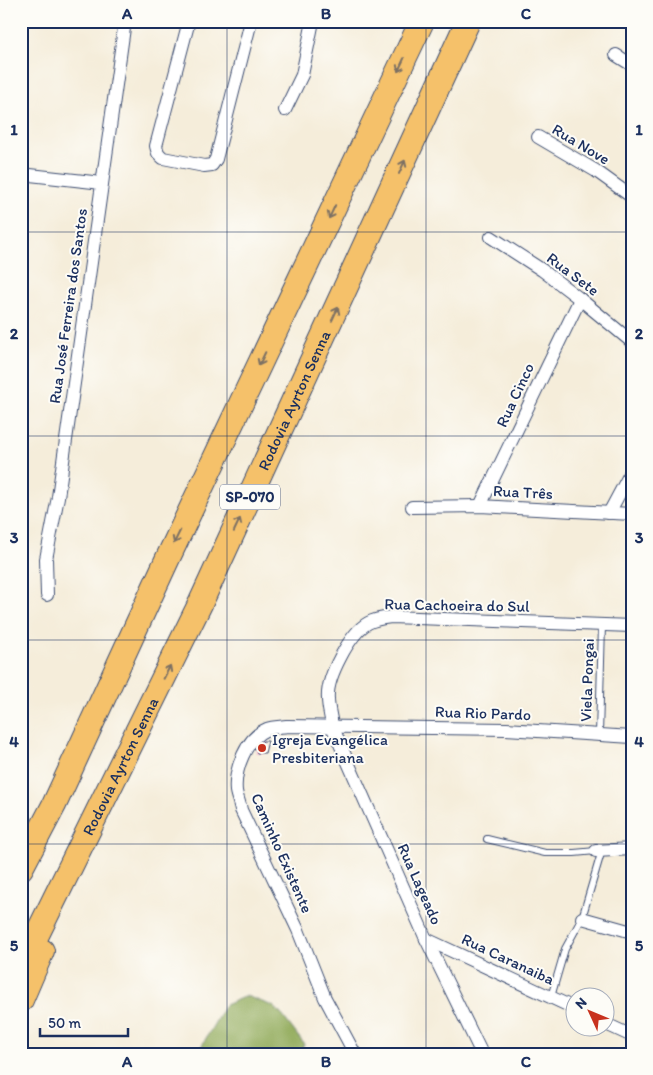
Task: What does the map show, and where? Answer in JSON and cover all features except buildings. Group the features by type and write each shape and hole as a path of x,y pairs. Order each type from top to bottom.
{"highway":[{"name":"SP-070","path":"21,868 54,806 166,562 422,21"},
{"name":"Rodovia Ayrton Senna","path":"21,967 201,602 468,21"},
{"path":"21,1000 43,948 70,866"}],"street":[{"name":"Rua José Ferreira dos Santos","path":"47,595 46,559 58,497 125,21"},
{"path":"189,21 156,146 158,153 163,158 204,166 212,165 216,159 251,21"},
{"path":"285,110 302,75 313,21"},
{"path":"616,55 632,65"},
{"name":"Rua Nove","path":"538,137 596,172 632,197"},
{"path":"21,174 102,183"},
{"name":"Rua Sete","path":"491,238 542,270 632,342"},
{"name":"Rua Cinco","path":"480,506 580,299"},
{"path":"609,512 632,470"},
{"name":"Rua Três","path":"412,507 480,506 632,514"},
{"name":"Rua Cachoeira do Sul","path":"332,726 327,698 333,672 345,650 362,627 368,623 390,617 632,626"},
{"path":"21,632 21,643"},
{"name":"Caminho Existente","path":"332,726 287,726 268,729 260,734 243,755 238,772 236,790 241,810 298,930 325,998 355,1054"},
{"name":"Rua Rio Pardo","path":"332,726 506,729 632,737"},
{"name":"Rua Lageado","path":"332,726 426,939 482,1054"},
{"path":"599,850 632,849"},
{"path":"582,918 632,932"},
{"name":"Rua Caranaiba","path":"426,939 566,1004"},
{"path":"616,1029 632,1036"}],"lane":[{"name":"Viela Pongai","path":"599,735 602,625"},
{"path":"487,839 545,853 574,853 599,850 582,918 565,949 551,997"}],"green space":[{"path":"246,996 273,1006 282,1015 304,1044 299,1054 197,1054 225,1005"}],"place":[{"name":"Igreja Evangélica Presbiteriana","path":"262,748"}]}
